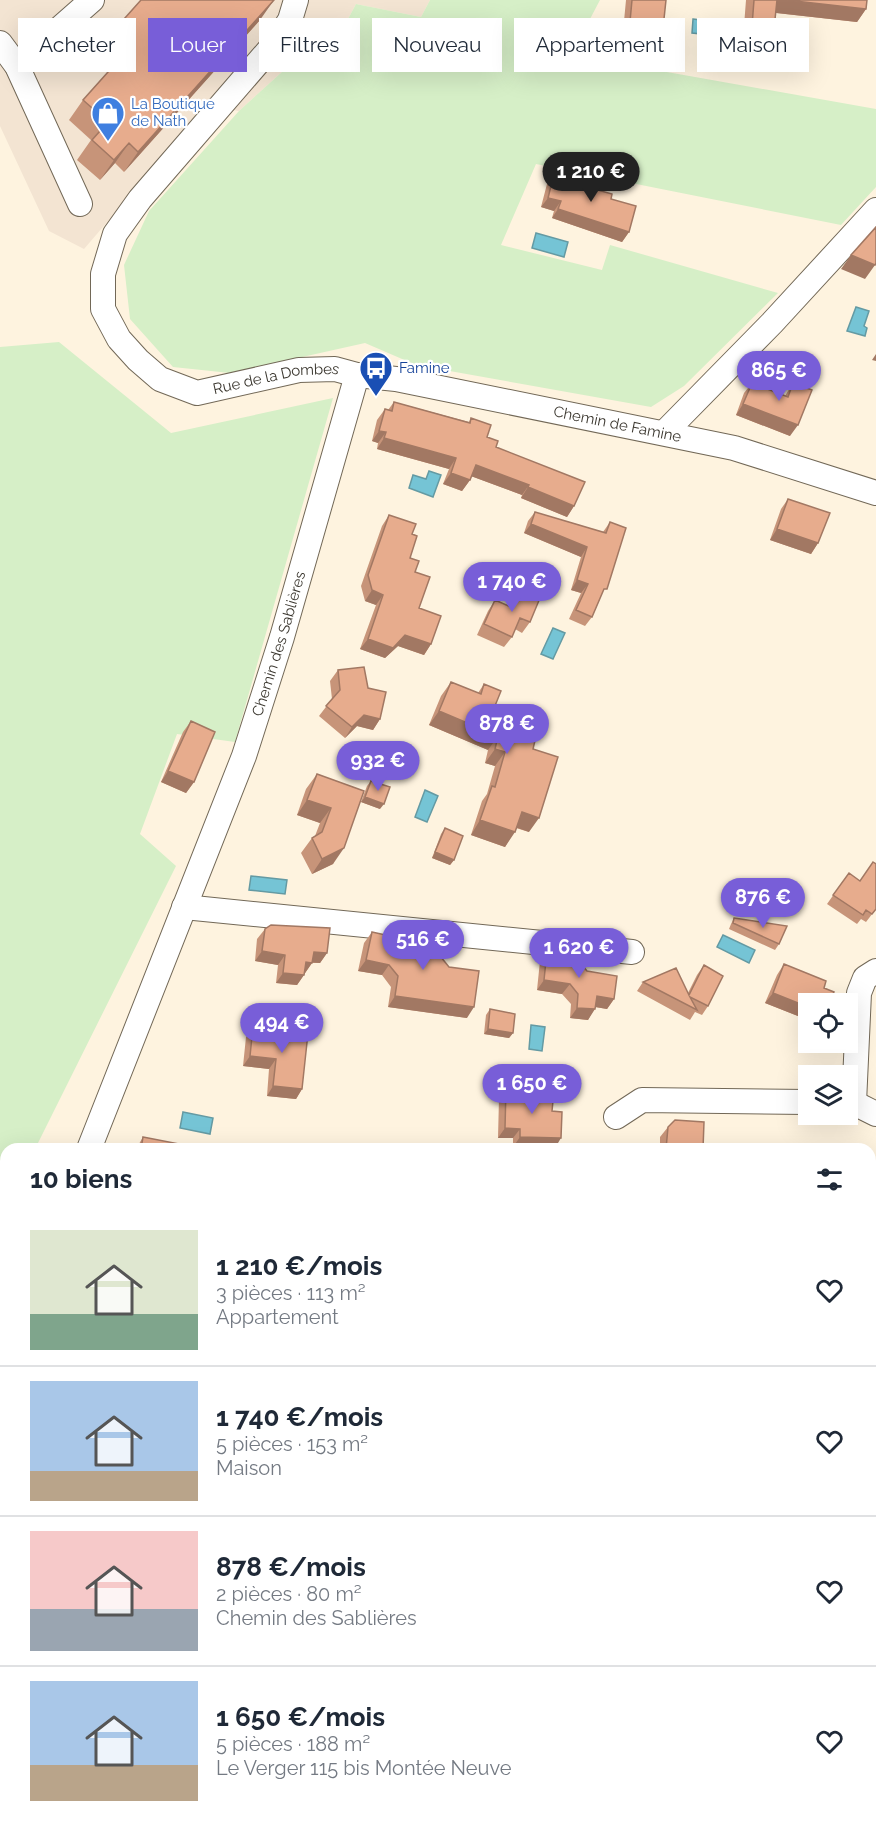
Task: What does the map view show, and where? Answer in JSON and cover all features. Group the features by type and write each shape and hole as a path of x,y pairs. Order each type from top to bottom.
{"street":[{"path":"17,66 92,0"},
{"name":"Rue de la Dombes","path":"296,0 290,20 275,43 141,199 115,234 103,274 102,309 119,339 138,360 160,379 180,389 197,393 299,370 335,369 357,375"},
{"path":"0,43 17,66 80,204"},
{"path":"664,433 772,323 876,210"},
{"name":"Chemin de Famine","path":"357,375 396,379 734,448 876,493"},
{"name":"Chemin des Sablières","path":"91,1143 184,907 222,818 244,756 282,637 357,375"},
{"path":"184,907 632,951"},
{"path":"854,1065 859,993 865,978 876,971"},
{"path":"616,1117 642,1100 798,1102"},
{"path":"858,1106 876,1114"}],"shaded area":[{"path":"0,0 430,0 421,17 356,4 348,18 259,18 259,72 282,72 239,111 207,106 84,249 49,231 0,126"}],"green space":[{"path":"430,0 600,0 591,18 514,18 514,72 667,72 876,109 876,187 841,225 536,164 501,245 602,270 610,245 778,293 684,386 651,407 416,365 365,343 230,373 173,367 130,319 124,265 149,211 239,111 282,72 360,72 360,18 348,18 356,4 421,17"},
{"path":"59,342 171,433 333,398 235,742 177,734 140,834 176,866 38,1143 0,1143 0,347"}],"water":[{"path":"693,19 697,20 697,34 692,33"},
{"path":"536,233 568,242 564,257 532,248"},
{"path":"856,307 869,311 864,326 867,328 865,336 847,331"},
{"path":"429,471 441,475 433,497 409,488 413,475 426,479"},
{"path":"553,628 565,633 553,659 541,654"},
{"path":"425,790 438,796 427,822 415,817"},
{"path":"251,876 287,880 285,894 249,890"},
{"path":"723,935 755,950 749,963 717,947"},
{"path":"531,1025 545,1027 542,1051 529,1049"},
{"path":"183,1112 213,1118 210,1134 180,1128"}],"building":[{"path":"141,0 274,0 247,30 247,18 148,18 148,72 210,72 138,152 129,143 114,160 92,140 108,122 83,100 108,72 136,72 136,18 125,18"},
{"path":"632,0 666,0 664,18 630,18"},
{"path":"754,0 777,0 775,18 753,18"},
{"path":"786,0 867,0 866,9"},
{"path":"554,174 595,184 594,189 612,194 611,199 636,206 629,232 558,209 561,201 548,198"},
{"path":"876,227 876,263 875,265 851,255"},
{"path":"752,383 788,397 793,383 812,390 798,425 743,404"},
{"path":"394,402 470,423 471,418 491,425 487,437 498,441 496,447 585,482 574,506 528,487 529,485 476,465 470,480 451,473 456,458 384,438 386,432 379,431 385,409 392,411"},
{"path":"788,499 830,513 818,543 777,529"},
{"path":"535,512 606,533 610,522 626,528 607,589 604,589 592,617 576,610 588,584 577,580 587,547 531,524"},
{"path":"389,515 416,524 412,534 417,536 410,558 419,561 415,572 430,577 419,608 441,616 431,644 405,635 393,648 368,639 383,595 372,590 368,575"},
{"path":"519,589 540,598 530,622 520,618 512,637 484,624 495,600 511,607"},
{"path":"364,667 368,688 386,692 380,719 364,715 352,727 326,706 340,690 338,670"},
{"path":"451,682 481,694 484,684 501,691 486,728 524,707 542,711 533,749 558,757 539,818 522,812 515,832 480,820 492,786 495,787 505,752 495,749 498,736 439,711"},
{"path":"191,721 215,732 194,782 168,771"},
{"path":"317,774 364,791 344,848 322,859 312,838 322,832 331,808 307,800"},
{"path":"371,781 390,787 384,804 365,797"},
{"path":"445,828 463,836 454,860 435,852"},
{"path":"873,862 876,864 876,909 872,914 866,910 863,915 833,895 849,873 860,881"},
{"path":"734,918 787,926 779,944 733,923"},
{"path":"271,925 330,928 327,953 314,952 312,963 306,962 304,975 283,973 285,955 262,951 265,929"},
{"path":"372,932 417,942 424,936 449,967 479,971 474,1007 395,996 398,976 389,965 366,960"},
{"path":"547,951 574,955 587,971 617,976 614,999 597,996 595,1009 577,1008 578,994 570,984 544,980"},
{"path":"784,964 826,981 824,988 834,992 798,993 798,1003 773,993"},
{"path":"704,965 723,976 708,1006 690,997 697,1010 643,982 676,968 689,995"},
{"path":"490,1009 515,1014 513,1033 488,1029"},
{"path":"253,1027 308,1033 302,1089 273,1086 276,1059 250,1056"},
{"path":"506,1088 536,1089 536,1100 553,1101 552,1111 562,1112 561,1138 520,1137 520,1129 505,1128"},
{"path":"675,1120 704,1122 703,1143 667,1143 668,1127"},
{"path":"143,1137 174,1143 142,1143"}],"place":[{"name":"La Boutique de Nath","path":"108,142"},
{"name":"Famine","path":"376,397"}]}
